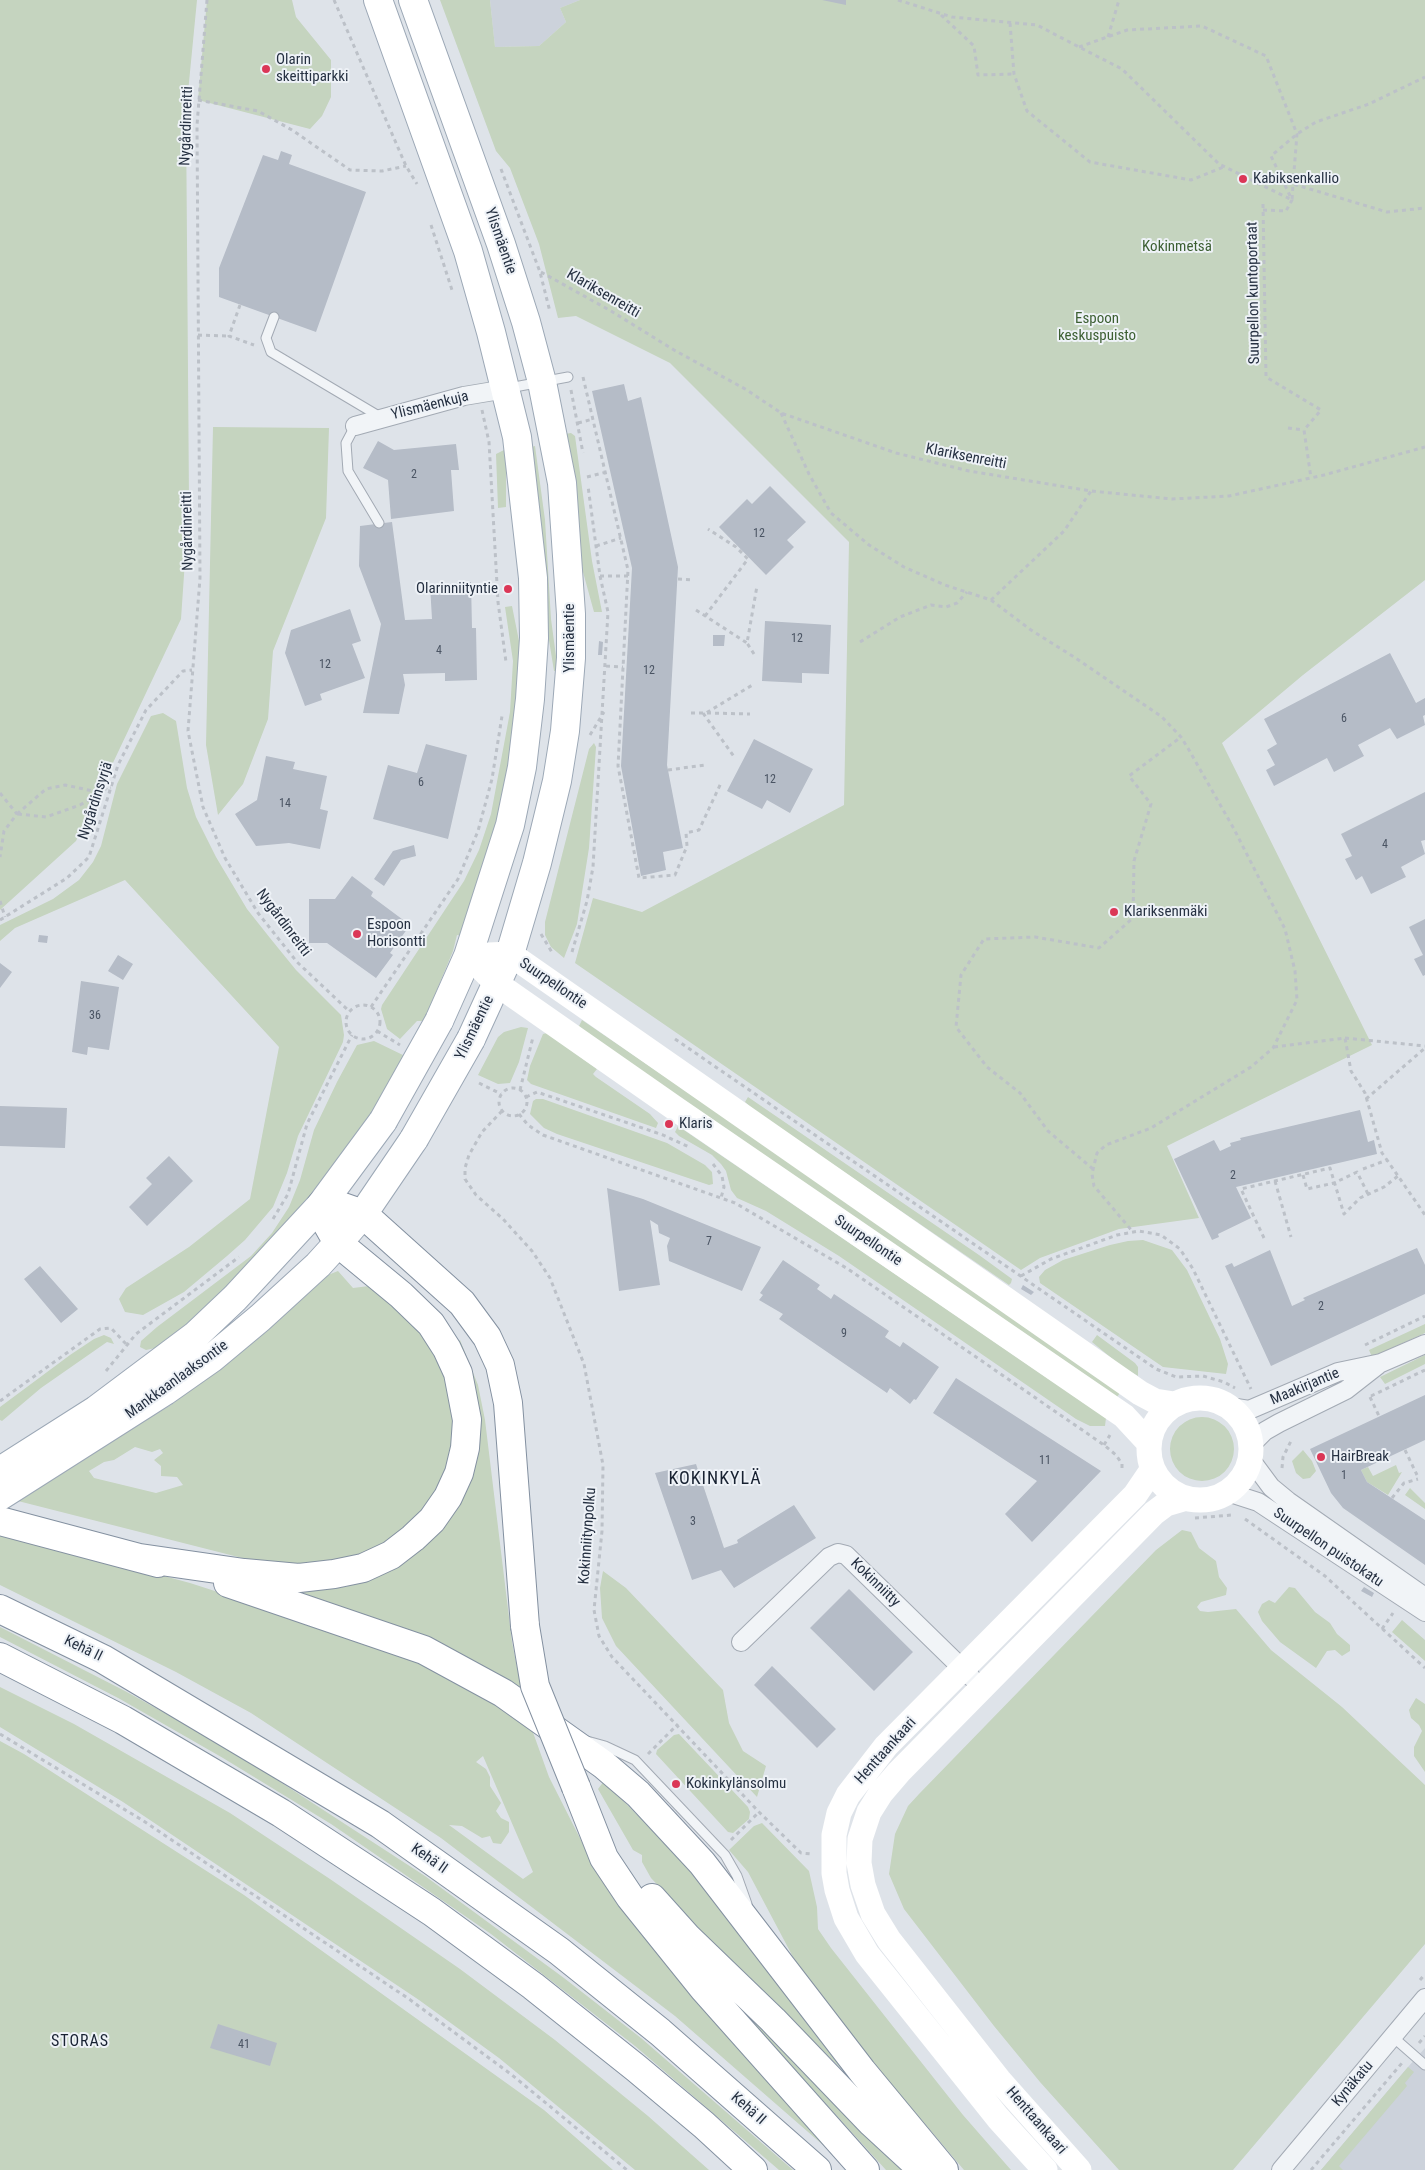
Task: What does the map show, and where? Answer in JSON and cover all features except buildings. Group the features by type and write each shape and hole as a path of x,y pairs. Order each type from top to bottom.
{"main road":[{"path":"321,1205 384,1121 439,1021 468,956 510,825 522,767 530,698 534,638 533,578 520,463 506,389 468,251 378,0"},
{"name":"Ylismäentie","path":"338,1243 363,1214 414,1140 471,1039 510,954 537,863 557,781 565,731 571,658 571,614 562,483 542,382 526,322 501,244 413,0"},
{"name":"Suurpellontie","path":"468,956 510,954 1140,1393 1155,1401 1174,1404"},
{"name":"Suurpellontie","path":"468,956 497,984 1124,1416 1149,1443"},
{"path":"321,1205 340,1206 363,1214 462,1303 487,1337 500,1365 508,1403 524,1626 535,1686 591,1821 604,1858 630,1897 669,1948 865,2170"},
{"path":"140,1558 244,1573 299,1578 334,1574 363,1568 390,1555 414,1538 432,1520 448,1497 459,1474 465,1448 467,1420 458,1373 448,1349 431,1324 338,1243 326,1222 321,1205"},
{"name":"Mankkaanlaaksontie","path":"0,1471 46,1443 135,1383 196,1335 235,1298 321,1205"},
{"name":"Mankkaanlaaksontie","path":"0,1496 165,1392 212,1358 318,1265 338,1243"},
{"path":"1240,1397 1242,1420 1252,1452 1242,1476 1227,1492 1186,1509 1169,1492 1152,1470 1149,1443 1152,1428 1161,1415 1174,1404 1190,1399 1203,1398 1217,1401 1240,1397"},
{"name":"Henttaankaari","path":"1045,2170 998,2118 867,1954 844,1911 837,1890 833,1854 839,1813 859,1778 886,1746 1135,1495 1152,1470"},
{"name":"Henttaankaari","path":"1079,2170 1000,2080 889,1940 873,1914 862,1885 859,1863 860,1839 869,1812 881,1793 899,1772 1154,1513 1166,1504 1186,1509"},
{"path":"0,1520 246,1587 424,1650 503,1693 565,1735 638,1794 702,1863 862,2071 944,2170"},
{"name":"Kehä II","path":"0,1609 103,1659 380,1824 559,1951 660,2032 817,2170"},
{"path":"0,1657 123,1720 281,1813 393,1886 548,1998 704,2125 753,2170"},
{"path":"591,1821 642,1887 687,1938 773,2020 872,2123 923,2170"}],"street":[{"name":"Ylismäenkuja","path":"355,426 479,394 506,389"},
{"name":"Maakirjantie","path":"1240,1397 1249,1410 1338,1372 1381,1363 1425,1344"},
{"name":"Maakirjantie","path":"1252,1452 1265,1431 1346,1390 1381,1363"},
{"name":"Suurpellon puistokatu","path":"1252,1452 1271,1487 1288,1501 1425,1597"},
{"name":"Suurpellon puistokatu","path":"1227,1492 1258,1502 1425,1612"},
{"name":"Kokinniitty","path":"741,1642 829,1557 838,1553 846,1555 982,1688"},
{"name":"Kynäkatu","path":"1285,2168 1425,1998"}],"lane":[{"path":"274,317 266,338 271,352 382,418"},
{"path":"506,389 568,377"},
{"path":"355,426 346,443 348,471 379,523"},
{"path":"1393,2037 1425,2065"}],"path":[{"name":"Nygårdinreitti","path":"207,0 198,100 200,578 188,731 203,807 225,858 258,913 297,962 349,1011"},
{"path":"334,0 406,166 419,187"},
{"path":"898,0 952,17 1037,26 1079,46 1122,69 1219,164 1292,200"},
{"path":"1108,37 1119,0"},
{"path":"939,13 974,46 978,75 1014,74"},
{"path":"1010,23 1014,74 1027,111 1090,162 1191,180 1226,166"},
{"path":"1079,46 1127,30 1202,26 1266,56 1297,134 1292,200 1286,212 1264,210"},
{"path":"1292,200 1271,156 1297,134 1316,122 1369,104 1425,77"},
{"path":"198,100 258,111 292,130 350,170 382,171 406,166"},
{"path":"1292,184 1387,212 1425,208"},
{"name":"Suurpellon kuntoportaat","path":"1263,204 1266,377 1321,410 1304,430"},
{"path":"430,220 455,299"},
{"name":"Klariksenreitti","path":"540,272 611,310 674,350 747,390 781,413 896,453 969,471 1090,491 1172,500 1229,496 1311,478 1425,446"},
{"path":"229,336 240,305"},
{"path":"198,335 229,336 271,352"},
{"path":"583,377 630,576 618,766 638,878 675,875 687,846 686,833 698,830 721,783"},
{"path":"479,394 489,442 498,602 506,650 506,667"},
{"path":"781,413 808,474 831,512 869,546 904,567 991,600 1031,630 1138,699 1162,717 1181,737 1234,829 1286,929 1295,971 1297,1000 1274,1047 1251,1067 1151,1128 1106,1145 1097,1153 1093,1169 1094,1186 1133,1232"},
{"path":"578,423 593,419"},
{"path":"1288,428 1304,430 1311,478"},
{"path":"586,477 606,472"},
{"path":"991,600 1064,531 1090,491"},
{"path":"705,616 748,559 736,547 708,529"},
{"path":"596,546 621,538"},
{"path":"600,576 630,576"},
{"path":"678,579 694,580"},
{"path":"747,643 757,586"},
{"path":"860,642 900,617 931,605 946,607 957,604 967,592"},
{"path":"696,610 747,643 754,654"},
{"path":"606,666 623,667"},
{"name":"Nygårdinsyrjä","path":"0,920 67,878 89,857 118,765 146,710 183,672 192,670"},
{"path":"705,713 754,684"},
{"path":"371,1007 458,879 478,831 489,788 503,708"},
{"path":"589,737 604,712"},
{"path":"691,713 750,714"},
{"path":"705,713 735,758"},
{"path":"1093,1169 1048,1131 1020,1093 987,1068 956,1027 961,975 984,939 1034,937 1099,948 1133,918 1134,861 1150,804 1130,776 1181,737"},
{"path":"668,770 705,765"},
{"path":"0,857 4,831 17,814 46,789 65,785 93,791 111,788"},
{"path":"0,792 17,814 46,817 80,805 111,788"},
{"path":"0,901 5,917"},
{"path":"539,930 545,945 553,955"},
{"path":"362,1004 371,1007 379,1016 377,1031 367,1038 352,1035 346,1024 349,1011 362,1004"},
{"path":"377,1031 402,1046"},
{"path":"520,1090 534,1034"},
{"path":"668,1034 1156,1369 1176,1377 1202,1376 1224,1382 1240,1397 1254,1394 1193,1270 1180,1249 1160,1235 1133,1232 1079,1248 1051,1259 1021,1276"},
{"path":"270,1224 288,1194 307,1124 352,1035"},
{"path":"1274,1047 1345,1038 1425,1047"},
{"path":"1345,1038 1351,1071 1366,1099 1382,1153 1425,1215"},
{"path":"1366,1099 1425,1047"},
{"path":"479,1083 501,1094"},
{"path":"508,1089 520,1090 526,1097 526,1107 519,1114 508,1115 502,1111 499,1102 501,1094 508,1089"},
{"path":"526,1097 537,1092 663,1135 696,1152"},
{"name":"Kokinniitynpolku","path":"502,1111 482,1132 469,1155 465,1168 465,1179 476,1195 503,1219 532,1251 550,1278 566,1314 584,1364 603,1465 602,1531 594,1610 599,1636 612,1657 801,1854 833,1854"},
{"path":"519,1114 528,1125 543,1135 735,1203 848,1269 1104,1445 1116,1455 1122,1464 1122,1482"},
{"path":"1363,1169 1387,1160"},
{"path":"711,1161 722,1176 724,1188 721,1198"},
{"path":"1264,1238 1241,1189 1330,1168 1344,1214 1360,1198 1384,1187 1398,1176"},
{"path":"1303,1174 1307,1189 1334,1183 1357,1172 1368,1194"},
{"path":"1275,1181 1291,1237"},
{"path":"102,1376 136,1334 160,1314 241,1255"},
{"path":"1364,1346 1425,1316"},
{"path":"0,1401 100,1329 111,1328 127,1345"},
{"path":"1362,1400 1425,1370"},
{"path":"1370,1397 1379,1416"},
{"path":"1271,1487 1281,1473 1283,1457 1289,1442 1294,1437"},
{"path":"1392,1498 1404,1484 1418,1477 1405,1450"},
{"path":"1246,1520 1258,1502"},
{"path":"1186,1509 1232,1515 1246,1520 1325,1576 1425,1668"},
{"path":"647,1754 678,1724"},
{"path":"0,1734 142,1820 409,2000 512,2074 627,2170"},
{"path":"731,1840 759,1812"},
{"path":"1311,2170 1425,2036"}],"shaded area":[{"path":"490,0 580,0 560,8 566,22 539,46 495,47"},
{"path":"1425,2048 1425,2170 1321,2170 1408,2067"}],"green space":[{"path":"0,0 197,0 186,113 189,502 181,619 76,841 0,910"},
{"name":"Olarin skeittiparkki","path":"207,0 292,0 296,17 331,60 331,97 322,116 310,129 198,100"},
{"name":"Kokinmetsä","path":"440,0 490,0 495,47 539,46 566,22 560,8 580,0 1425,0 1425,580 1303,675 1222,743 1372,1045 1167,1146 1199,1218 1119,1229 1040,1258 1021,1270 575,963 593,898 642,912 844,805 849,542 670,363 576,316 558,318 539,244 510,168 496,151"},
{"path":"213,427 329,428 326,518 273,651 268,719 243,784 218,815 206,745"},
{"path":"571,433 575,436 592,561 602,612 594,612 583,572 565,434"},
{"path":"535,446 545,520 551,619 558,671 554,671 548,634 541,519 531,447"},
{"path":"506,449 506,507 498,508 496,454"},
{"path":"512,606 520,646 520,663 513,741 504,795 462,936 457,935 453,951 424,1021 417,1021 400,1039 387,1029 381,1009 382,1005 464,881 479,850 491,814 510,712 513,661 505,607"},
{"path":"163,713 176,721 187,788 196,817 216,857 247,909 296,970 341,1015 344,1035 343,1042 298,1136 287,1173 273,1207 245,1240 184,1292 143,1315 125,1312 119,1299 126,1288 189,1247 250,1199 279,1047 125,880 15,928 0,941 0,925 53,899 79,880 93,862 101,846 117,784 151,716"},
{"path":"594,743 596,747 589,848 577,924 564,958 551,947 545,935 545,922 589,749"},
{"path":"582,1020 1122,1390 1117,1397 581,1031 579,1026"},
{"path":"521,1027 528,1028 519,1062 510,1083 498,1084 478,1075 498,1037 504,1032"},
{"path":"547,1033 597,1069 593,1074 596,1077 650,1114 658,1123 656,1128 531,1084 527,1080 530,1066 543,1034"},
{"path":"374,1041 405,1056 363,1127 320,1187 244,1271 165,1346 146,1350 140,1347 141,1341 157,1327 251,1256 272,1233 289,1207 300,1180 314,1130 337,1082 357,1045"},
{"path":"748,1097 979,1255 1012,1279 1011,1283 1009,1285 755,1111 745,1102"},
{"path":"543,1099 667,1143 705,1165 712,1172 713,1184 709,1185 544,1128 530,1114 533,1101"},
{"path":"678,1126 1106,1418 1105,1426 1090,1426 1076,1419 839,1256 766,1211 737,1198 731,1190 726,1171 721,1164 712,1155 679,1136 675,1132"},
{"path":"1143,1240 1172,1250 1187,1270 1220,1339 1228,1364 1226,1374 1163,1367 1040,1283 1039,1277 1045,1270 1063,1260 1110,1245"},
{"path":"338,1271 353,1288 369,1286 415,1322 446,1370 455,1416 449,1466 425,1511 382,1547 356,1558 294,1566 254,1561 18,1501 78,1461 171,1405 247,1347 323,1277","holes":["135,1447 152,1452 160,1449 163,1453 154,1460 161,1466 161,1476 177,1477 183,1485 156,1493 94,1478 89,1471 104,1462 114,1460"]},
{"path":"1425,1324 1425,1333 1372,1357 1369,1350"},
{"path":"104,1335 111,1338 114,1344 107,1342 41,1388 2,1421 0,1420 0,1407 70,1355 94,1339"},
{"path":"1097,1335 1135,1363 1138,1367 1138,1376 1121,1366 1092,1342"},
{"path":"460,1340 478,1385 485,1420 512,1642 522,1693 396,1627 304,1594 305,1588 345,1587 376,1577 404,1563 428,1544 450,1518 456,1343"},
{"path":"1425,1355 1425,1364 1385,1384 1380,1377"},
{"path":"1196,1417 1208,1417 1225,1426 1232,1437 1234,1449 1232,1461 1225,1472 1208,1481 1196,1481 1184,1476 1175,1467 1170,1455 1170,1443 1175,1431 1184,1422"},
{"path":"1303,1450 1312,1461 1316,1471 1310,1478 1303,1479 1296,1473 1292,1461"},
{"path":"1396,1465 1399,1473 1402,1472 1388,1495 1367,1482 1361,1470 1368,1467 1373,1476"},
{"path":"1410,1488 1425,1503 1425,1509 1405,1495"},
{"path":"1182,1530 1191,1532 1199,1548 1216,1561 1219,1577 1227,1588 1226,1595 1201,1602 1197,1607 1200,1611 1236,1609 1271,1650 1342,1707 1425,1785 1425,1944 1233,2170 1119,2170 1040,2082 994,2026 904,1909 889,1874 895,1834 908,1806 1156,1550"},
{"path":"0,1532 190,1583 379,1644 455,1678 530,1724 549,1777 591,1860 831,2152 675,2016 441,1838 251,1713 176,1672 0,1585","holes":["483,1756 533,1872 523,1879 449,1825 462,1826 482,1838 490,1836 493,1843 501,1844 509,1832 509,1822 501,1818 496,1811 501,1803 490,1786 490,1777 486,1769 476,1762"]},
{"path":"603,1571 626,1588 723,1690 729,1723 743,1751 766,1766 757,1797 616,1646 602,1618 600,1588"},
{"path":"1289,1587 1295,1588 1315,1612 1330,1623 1337,1634 1350,1645 1350,1651 1342,1656 1335,1650 1327,1651 1316,1668 1280,1642 1262,1621 1258,1612 1262,1604 1269,1600 1275,1603"},
{"path":"1402,1620 1425,1640 1425,1661 1392,1632"},
{"path":"0,1627 125,1691 228,1748 425,1876 564,1978 641,2038 793,2170 779,2170 635,2046 491,1934 331,1824 223,1758 120,1699 0,1637"},
{"path":"0,1687 74,1724 230,1813 330,1879 460,1969 555,2040 648,2116 709,2170 635,2170 499,2058 419,2000 123,1802 0,1727"},
{"path":"1416,1698 1425,1704 1425,1772 1414,1756 1414,1747 1422,1731 1419,1725 1411,1718 1409,1710"},
{"path":"679,1734 748,1807 750,1812 749,1819 733,1833 728,1832 656,1754 657,1750 674,1735"},
{"path":"0,1741 24,1754 244,1895 544,2110 613,2170 0,2170"},
{"path":"604,1781 686,1865 861,2088 710,1940 651,1878 642,1862 642,1855 633,1850 598,1789"},
{"path":"762,1823 809,1871 817,1907 818,1929 831,1948 963,2115 1011,2170 964,2170 870,2059 815,1989 793,1957 748,1872 729,1850 754,1826"},
{"path":"728,1996 910,2170 886,2170"},
{"path":"1408,2067 1414,2072 1405,2083 1407,2086 1339,2166 1343,2170 1321,2170"}],"place":[{"name":"Olarin skeittiparkki","path":"266,69"},
{"name":"Kabiksenkallio","path":"1243,179"},
{"name":"Olarinniityntie","path":"508,589"},
{"name":"Klariksenmäki","path":"1114,912"},
{"name":"Espoon Horisontti","path":"357,934"},
{"name":"Klaris","path":"669,1124"},
{"name":"HairBreak","path":"1321,1457"},
{"name":"Kokinkylänsolmu","path":"676,1784"}],"district":[{"name":"KOKINKYLÄ","path":"715,1479"},
{"name":"STORAS","path":"80,2042"}],"park label":[{"name":"Espoon keskuspuisto","path":"1097,328"}]}
